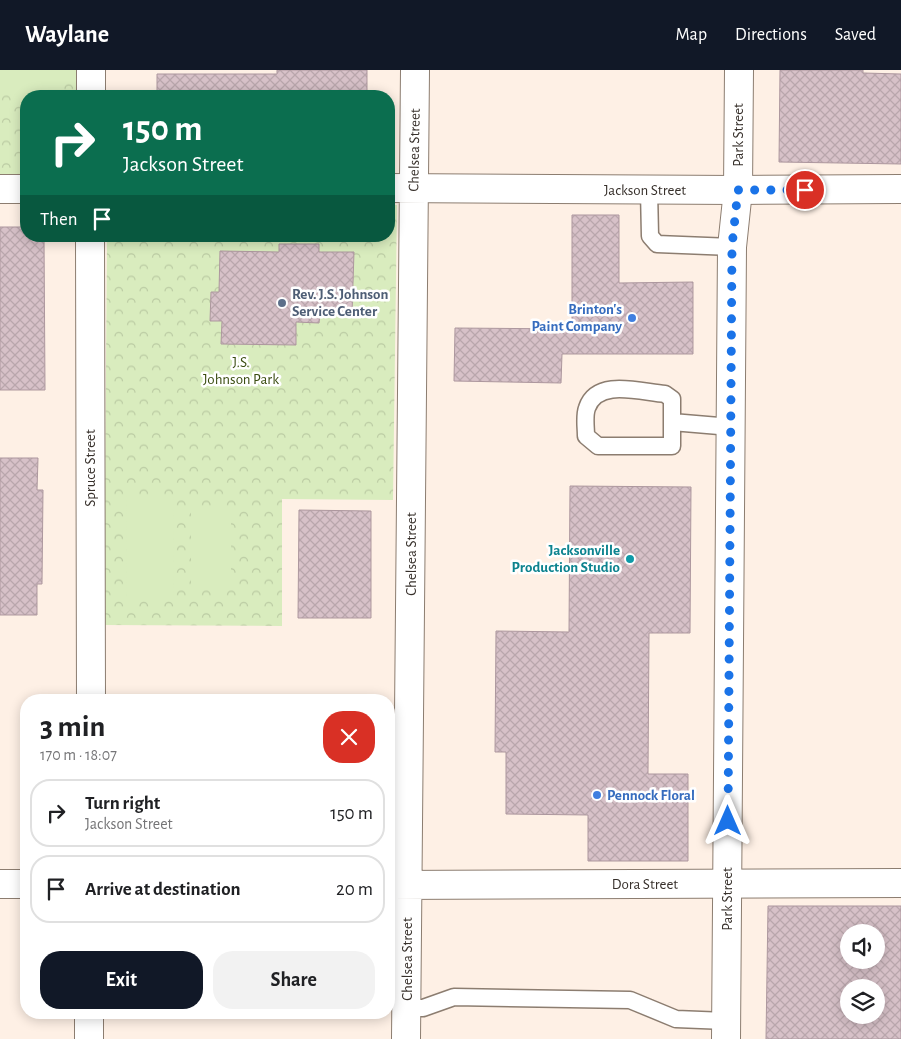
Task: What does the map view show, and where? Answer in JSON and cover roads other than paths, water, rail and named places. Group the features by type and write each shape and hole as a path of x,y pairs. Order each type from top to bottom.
{"street":[{"path":"90,90 91,70"},
{"name":"Chelsea Street","path":"406,1039 407,1008 398,885 401,188 415,70"},
{"name":"Park Street","path":"726,1030 732,246 738,190 739,70"},
{"path":"0,188 20,189"},
{"name":"Jackson Street","path":"401,188 649,190 901,189"},
{"name":"Spruce Street","path":"90,242 91,694"},
{"name":"Dora Street","path":"398,885 901,883"},
{"path":"0,884 20,884"},
{"path":"89,1019 89,1039"}],"lane":[{"path":"649,190 650,236 657,244 732,246"},
{"path":"607,389 665,394 672,399 672,422 672,446 598,446 586,436 586,409 594,395 607,389"},
{"path":"672,422 731,427"},
{"path":"407,1008 423,1008 454,997 630,1000 676,1019 726,1030"}],"place":[{"name":"Rev. J.S. Johnson Service Center","path":"282,303"},
{"name":"Brinton's Paint Company","path":"632,318"},
{"name":"Jacksonville Production Studio","path":"630,559"},
{"name":"Pennock Floral","path":"597,795"}],"park label":[{"name":"J.S. Johnson Park","path":"241,370"}]}
